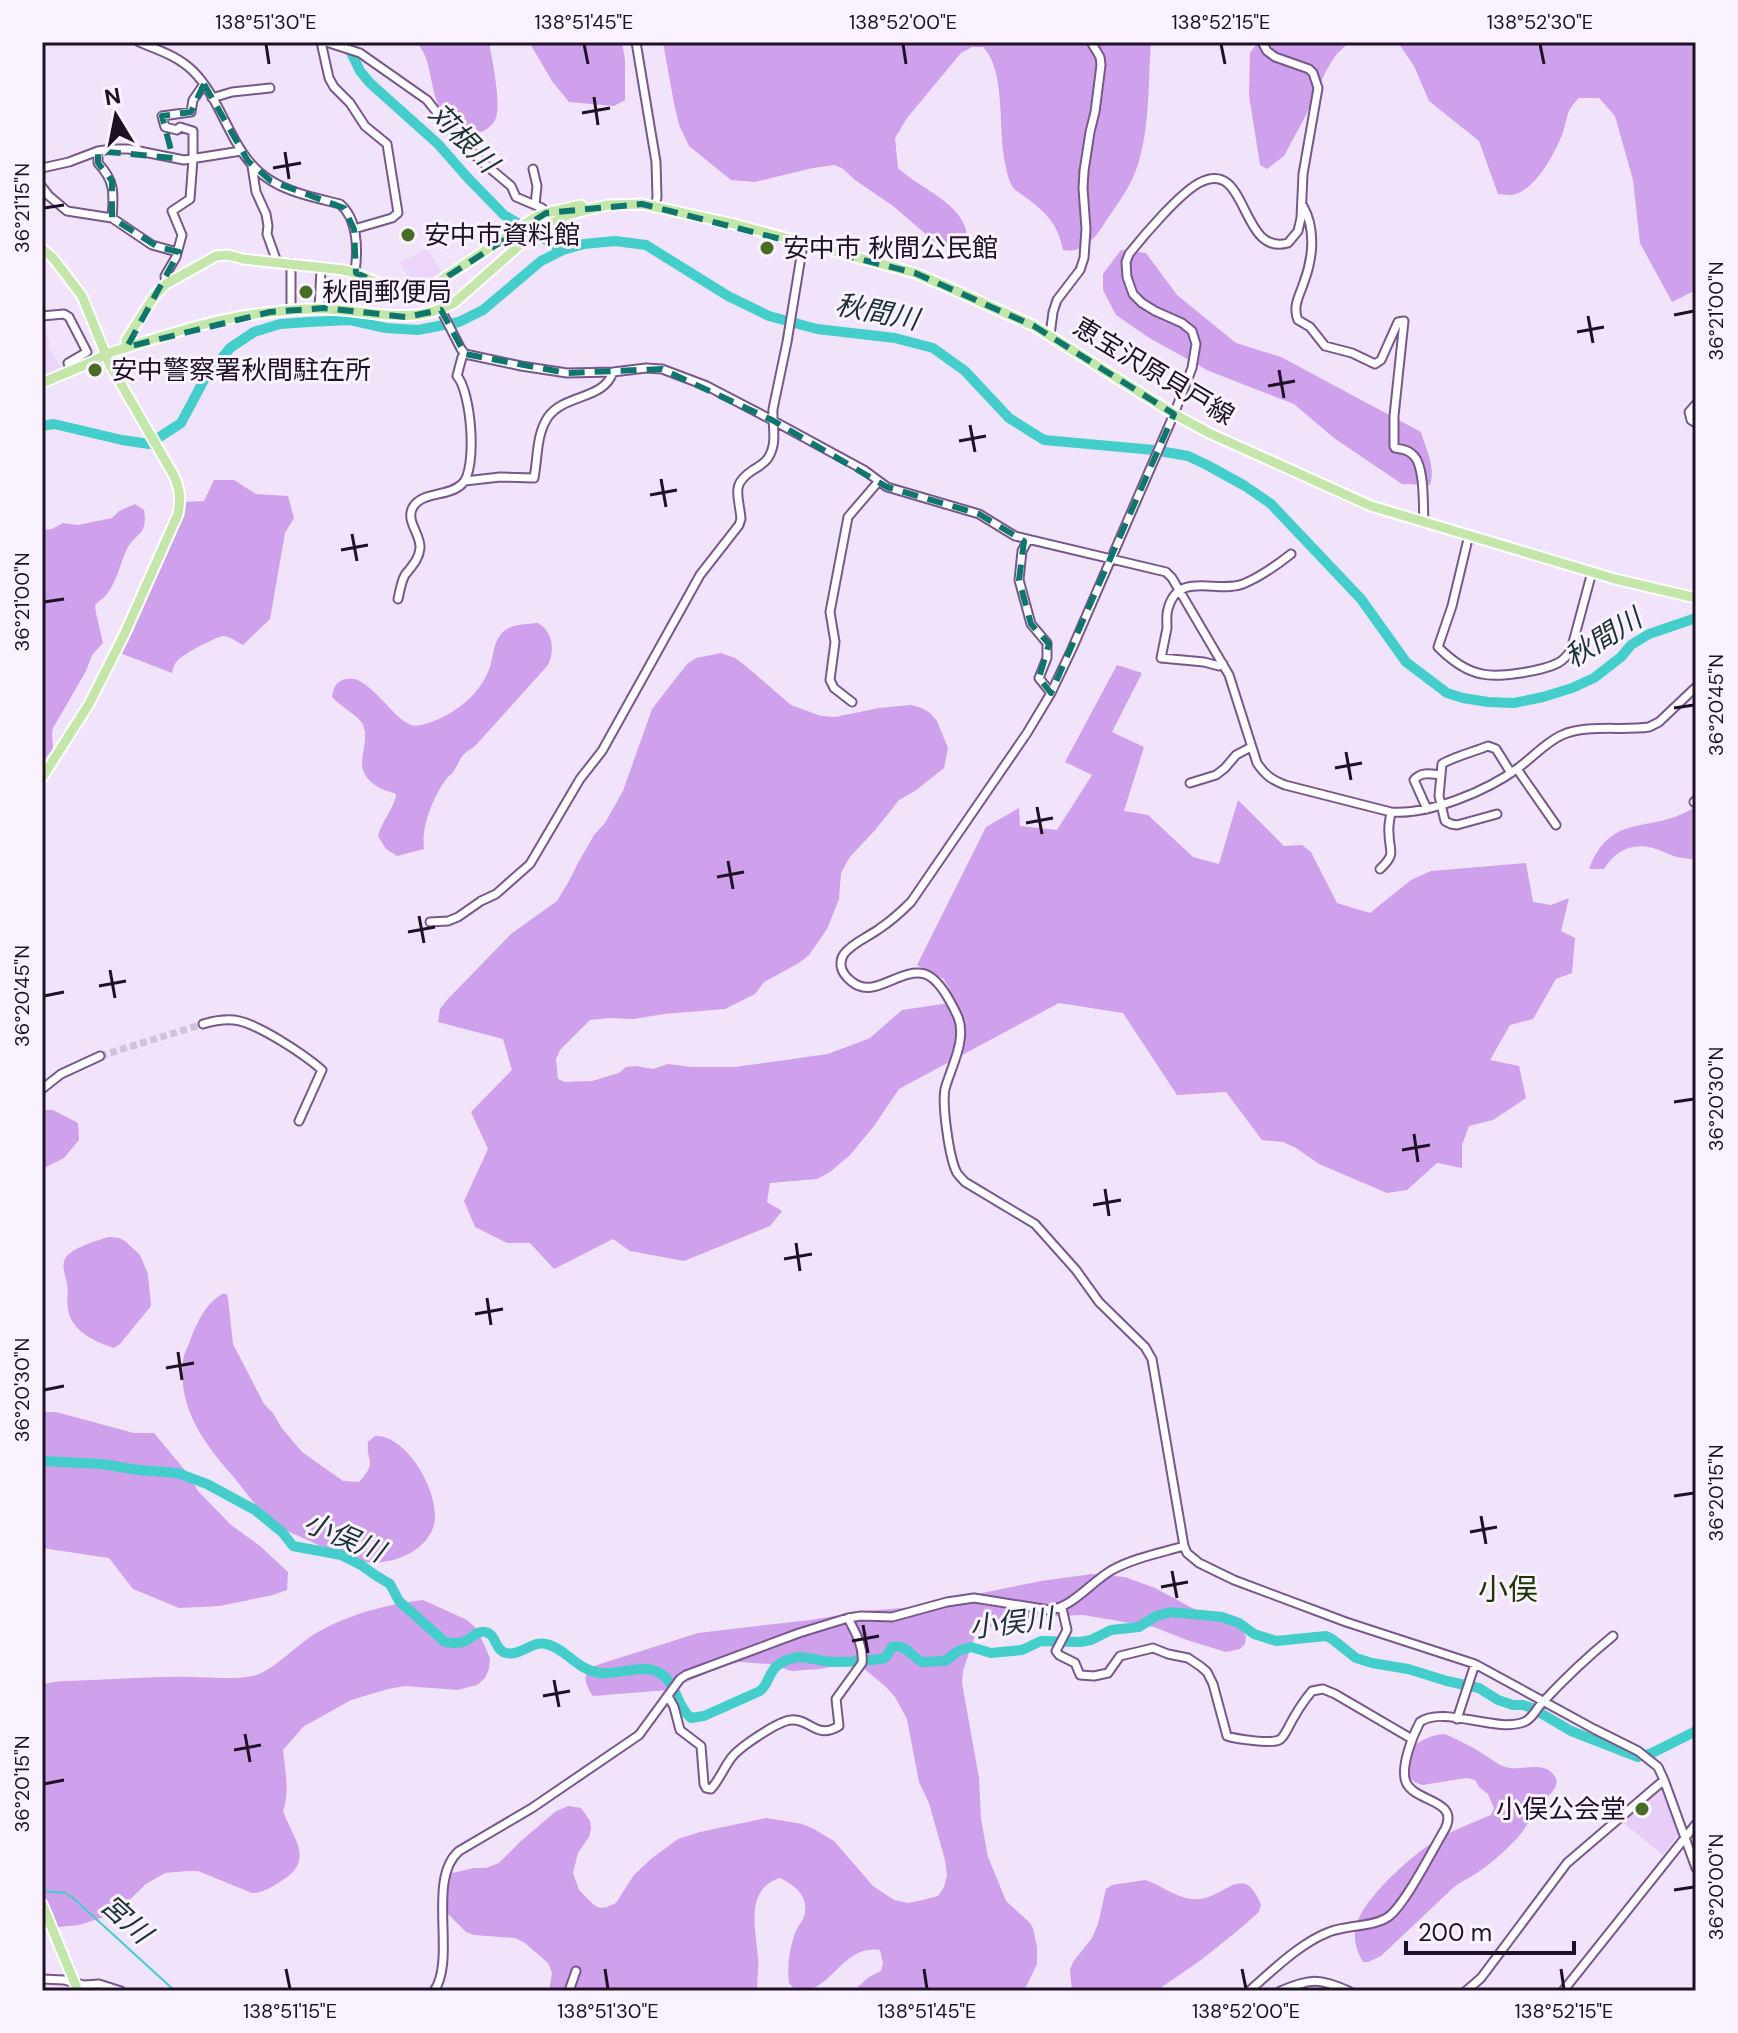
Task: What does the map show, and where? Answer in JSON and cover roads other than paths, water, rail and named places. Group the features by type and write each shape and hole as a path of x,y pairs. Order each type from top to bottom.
{"main road":[{"name":"恵宝沢原貝戸線","path":"42,383 106,354 243,315 319,309 406,317 443,314 540,229 565,216 628,203 734,224 915,273 1034,326 1209,433 1371,506 1592,572 1696,598"},
{"name":"恵宝沢原貝戸線","path":"127,347 126,340 155,295 166,284 216,256 355,272 399,292 419,292 546,213 581,205 586,210"},
{"path":"42,249 53,258 82,296 110,365 158,449 179,489 180,497 178,514 124,635 96,690 42,778"},
{"path":"42,1904 77,1987"}],"street":[{"path":"139,42 182,61 195,72 241,151 271,181 340,204 350,216 354,229 355,272"},
{"path":"354,229 392,218 398,213 389,155 387,144 365,126 350,103 334,87 329,78 323,42 360,53 427,100 454,134 511,186 516,197 542,208 546,213"},
{"path":"636,42 656,162 655,207"},
{"path":"1050,335 1057,300 1078,274 1084,258 1084,171 1101,65 1091,42"},
{"path":"1262,42 1275,57 1309,69 1317,81 1318,98 1307,142 1298,231 1288,243 1274,245 1255,229 1231,185 1222,180 1203,181 1176,202 1129,254 1127,277 1133,294 1155,311 1189,327 1195,337 1192,368 1174,414 1051,693 1027,733 911,902 894,919 853,945 844,954 841,963 845,976 860,988 873,987 906,974 930,976 954,1010 960,1023 960,1039 944,1092 944,1103 956,1171 965,1182 1035,1224 1076,1270 1099,1302 1149,1353 1187,1553 1199,1563 1234,1580 1346,1622 1475,1664 1638,1751 1655,1764 1664,1780 1696,1868"},
{"path":"166,284 165,276 182,235 172,211 190,199 193,131 165,127 162,116 191,112 193,100 204,84"},
{"path":"212,98 232,92 270,88"},
{"path":"42,168 98,151 129,149 170,158 193,159 241,151"},
{"path":"98,151 98,163 112,181 112,218"},
{"path":"251,164 256,192 266,214 267,234 277,262"},
{"path":"533,169 537,186 535,205"},
{"path":"42,187 67,211 112,218 152,245 177,252"},
{"path":"1302,204 1310,220 1312,244 1308,271 1295,308 1298,320 1310,327 1325,346 1352,353 1375,364 1381,360 1398,322 1404,321 1394,446 1412,454 1418,462 1424,523"},
{"path":"430,922 458,917 496,894 530,864 580,779 602,751 700,575 739,525 740,479 767,461 775,435 772,420 803,244"},
{"path":"291,263 291,310"},
{"path":"319,309 321,269"},
{"path":"42,316 64,314 69,317 87,352 68,363 71,371"},
{"path":"443,314 465,354 567,373 662,369 707,386 900,492 979,514 1015,536 1028,540 1166,572 1229,675 1257,763 1272,780 1285,785 1391,812 1427,809 1489,787 1563,735 1579,731 1649,727 1659,722 1696,687"},
{"path":"465,354 457,376 463,383 470,432 469,468 465,481"},
{"path":"398,599 403,580 420,549 410,516 420,500 450,491 465,481 500,477 534,478 539,436 550,414 559,406 601,388 611,379 613,372"},
{"path":"1696,404 1689,412 1691,420 1696,423"},
{"path":"852,702 834,688 830,680 835,642 830,612 848,517 878,482"},
{"path":"1469,535 1452,606 1438,647 1457,664 1481,674 1546,668 1566,658 1571,650 1592,572"},
{"path":"1028,540 1022,551 1019,580 1030,621 1047,643 1047,658 1039,678 1051,693"},
{"path":"1223,664 1161,658 1168,607 1183,587 1241,584 1291,554"},
{"path":"1497,814 1457,825 1445,821 1439,796 1442,764 1488,746 1496,749 1556,825"},
{"path":"1190,783 1216,775 1236,755 1251,747"},
{"path":"1427,809 1414,780 1426,773 1441,775"},
{"path":"1380,869 1388,861 1391,851 1388,836 1391,812"},
{"path":"203,1024 216,1020 251,1024 322,1070 299,1121"},
{"path":"42,1089 61,1074 100,1056"},
{"path":"434,1991 442,1978 443,1901 451,1858 625,1747 646,1728 686,1675 848,1618 892,1617 974,1598 1050,1610 1062,1608 1112,1570 1184,1546"},
{"path":"1062,1608 1067,1630 1056,1651 1075,1663 1080,1675 1103,1675 1120,1656 1153,1648 1188,1658 1209,1675 1227,1736 1279,1740 1283,1738 1294,1713 1312,1691 1323,1689 1412,1739"},
{"path":"668,1696 680,1730 701,1746 704,1784 711,1789 733,1755 783,1722 794,1719 823,1731 839,1726 836,1699 862,1663 863,1656 848,1618"},
{"path":"1249,1991 1325,1933 1387,1918 1408,1891 1445,1829 1448,1817 1447,1810 1421,1796 1406,1783 1412,1739 1420,1722 1431,1716 1522,1724 1529,1720 1575,1667 1613,1636"},
{"path":"1457,1719 1475,1664"},
{"path":"1466,1991 1481,1978 1567,1863 1664,1780"},
{"path":"1563,1991 1696,1824"},
{"path":"569,1991 576,1971"},
{"path":"42,1979 64,1980 77,1987 99,1984 121,1991"},
{"path":"1280,1991 1315,1980 1349,1991"}],"waterway":[{"name":"苅根川","path":"346,42 360,71 370,83 438,144 504,215 563,250"},
{"name":"秋間川","path":"42,426 54,424 149,444 181,423 204,380 230,348 254,332 280,324 309,322 350,320 386,328 418,330 459,322 483,310 541,261 584,244 615,241 646,245 728,296 769,316 817,329 895,338 933,348 965,371 1009,418 1044,440 1154,450 1188,456 1207,465 1271,504 1361,599 1406,662 1447,693 1488,702 1514,703 1543,697 1594,678 1631,645 1649,634 1696,618"},
{"name":"小俣川","path":"42,1461 177,1473 207,1484 255,1510 282,1532 293,1546 341,1555 390,1584 399,1601 445,1642 461,1643 479,1632 485,1632 506,1653 516,1653 541,1643 553,1646 578,1664 600,1673 654,1670 670,1683 682,1708 691,1718 704,1716 760,1691 775,1668 793,1658 834,1662 873,1660 885,1658 892,1647 897,1647 905,1649 922,1662 945,1661 958,1651 971,1647 991,1653 1022,1650 1041,1641 1091,1640 1111,1630 1139,1627 1156,1616 1171,1612 1222,1617 1239,1623 1254,1634 1276,1641 1326,1636 1356,1658 1479,1688 1498,1700 1532,1708 1571,1731 1638,1757 1696,1731"},
{"name":"宮川","path":"42,1891 65,1893 72,1897 175,1991"}],"tunnel":[{"path":"100,1056 203,1024"}],"place":[{"name":"安中市資料館","path":"408,235"},
{"name":"安中市 秋間公民館","path":"767,248"},
{"name":"秋間郵便局","path":"306,292"},
{"name":"安中警察署秋間駐在所","path":"95,370"},
{"name":"小俣公会堂","path":"1642,1809"}],"district":[{"name":"小俣","path":"1508,1589"}]}
